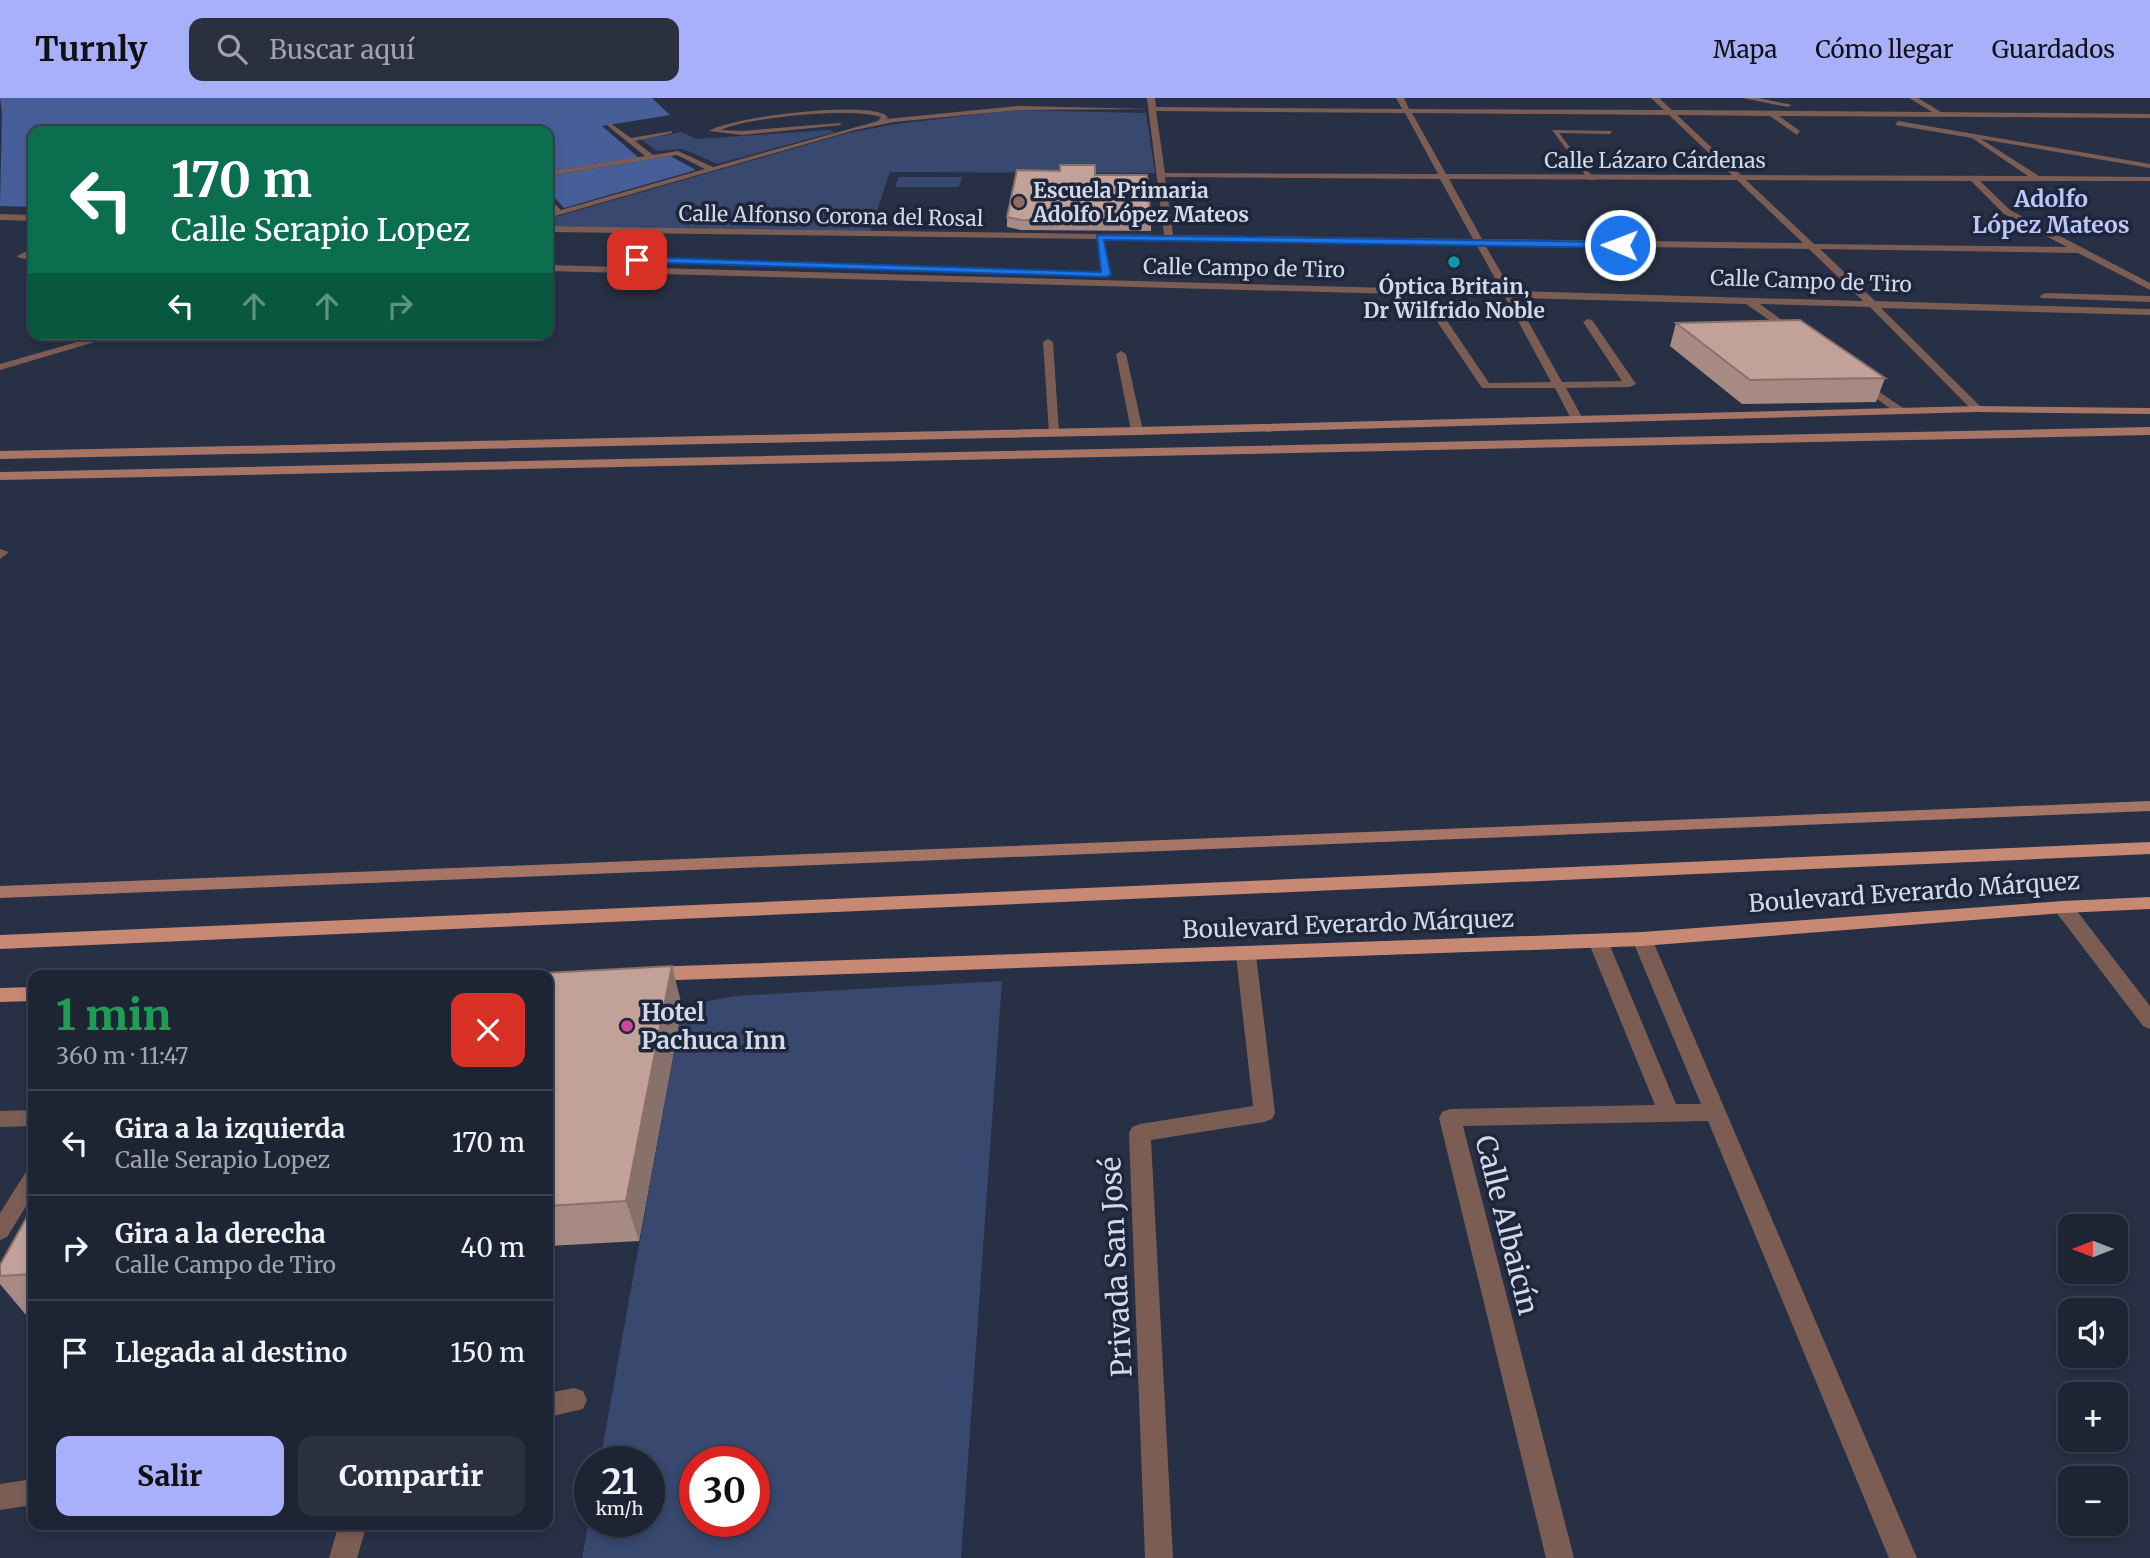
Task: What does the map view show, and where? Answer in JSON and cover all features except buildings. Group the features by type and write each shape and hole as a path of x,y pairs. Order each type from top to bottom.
{"main road":[{"path":"0,455 1137,432 1899,410 2150,411"},
{"path":"0,476 2150,431"},
{"path":"1094,432 1096,452"},
{"path":"0,892 2150,806"},
{"path":"0,942 2150,848"},
{"name":"Boulevard Everardo Márquez","path":"632,974 1246,955 1642,939 2063,907 2150,903"},
{"path":"0,995 28,994"}],"street":[{"path":"1150,98 1169,238"},
{"path":"1401,98 1577,419"},
{"path":"1655,98 1858,290"},
{"path":"1746,98 2150,166"},
{"path":"1913,98 2038,179"},
{"path":"1152,109 2150,116"},
{"path":"1771,113 1797,133"},
{"name":"Calle Lázaro Cárdenas","path":"1160,175 2150,179"},
{"path":"1974,179 2007,212 2150,287"},
{"path":"0,217 28,218"},
{"name":"Calle Alfonso Corona del Rosal","path":"553,229 2080,250"},
{"name":"Calle Campo de Tiro","path":"553,258 1023,277 1505,288 1584,285"},
{"path":"577,268 588,258"},
{"name":"Calle Campo de Tiro","path":"553,268 782,269"},
{"name":"Calle Campo de Tiro","path":"1023,277 1106,275 1746,299 1871,296 2150,312"},
{"name":"Calle Campo de Tiro","path":"1844,290 1858,290 1871,296"},
{"path":"1871,296 1977,409"},
{"path":"2039,296 2150,299"},
{"path":"1746,299 1801,338"},
{"path":"1436,311 1486,386 1630,384 1588,322"},
{"path":"0,368 96,340"},
{"path":"1121,354 1137,432"},
{"path":"1844,370 1899,410"},
{"path":"2063,907 2150,1021"},
{"path":"1642,939 1903,1558"},
{"path":"1598,941 1669,1113"},
{"name":"Privada San José","path":"1158,1558 1140,1133 1264,1113 1246,955"},
{"name":"Calle Albaicín","path":"1560,1558 1450,1118 1713,1112"},
{"path":"553,1404 574,1400"},
{"path":"0,1497 28,1493"},
{"path":"343,1558 350,1530"}],"lane":[{"path":"553,215 877,123 885,117 882,114 854,111 752,118 741,123 719,126 712,131 742,133 877,123 1018,108 1152,109"},
{"path":"610,125 651,157"},
{"path":"1592,178 1554,131 1610,132"},
{"path":"629,140 670,132"},
{"path":"553,173 678,153 712,169"},
{"path":"553,205 559,213"},
{"path":"1100,237 1106,275"},
{"path":"1048,342 1054,433"},
{"path":"0,1119 28,1118"},
{"path":"0,1231 28,1186"}],"shaded area":[{"path":"0,98 652,98 670,115 602,126 639,158 553,171 553,126 28,126 28,207 0,206"},
{"path":"1014,110 1146,113 1155,173 890,172 870,232 553,226 553,218 848,133 896,124"},
{"path":"829,130 835,132 717,164 683,149 657,151 641,139 682,132 696,139"},
{"path":"670,156 696,170 564,208 553,196 553,175"},
{"path":"899,177 962,177 959,187 895,187"},
{"path":"1002,981 961,1558 582,1558 586,1537 665,1537 665,1446 603,1446 682,1006 735,996"}],"place":[{"name":"Escuela Primaria Adolfo López Mateos","path":"1019,202"},
{"name":"Óptica Britain, Dr Wilfrido Noble","path":"1454,262"},
{"name":"Hotel Pachuca Inn","path":"627,1026"}],"district":[{"name":"Adolfo López Mateos","path":"2051,211"}],"route":[{"path":"637,260 1106,275 1100,237 1620,245"}]}
